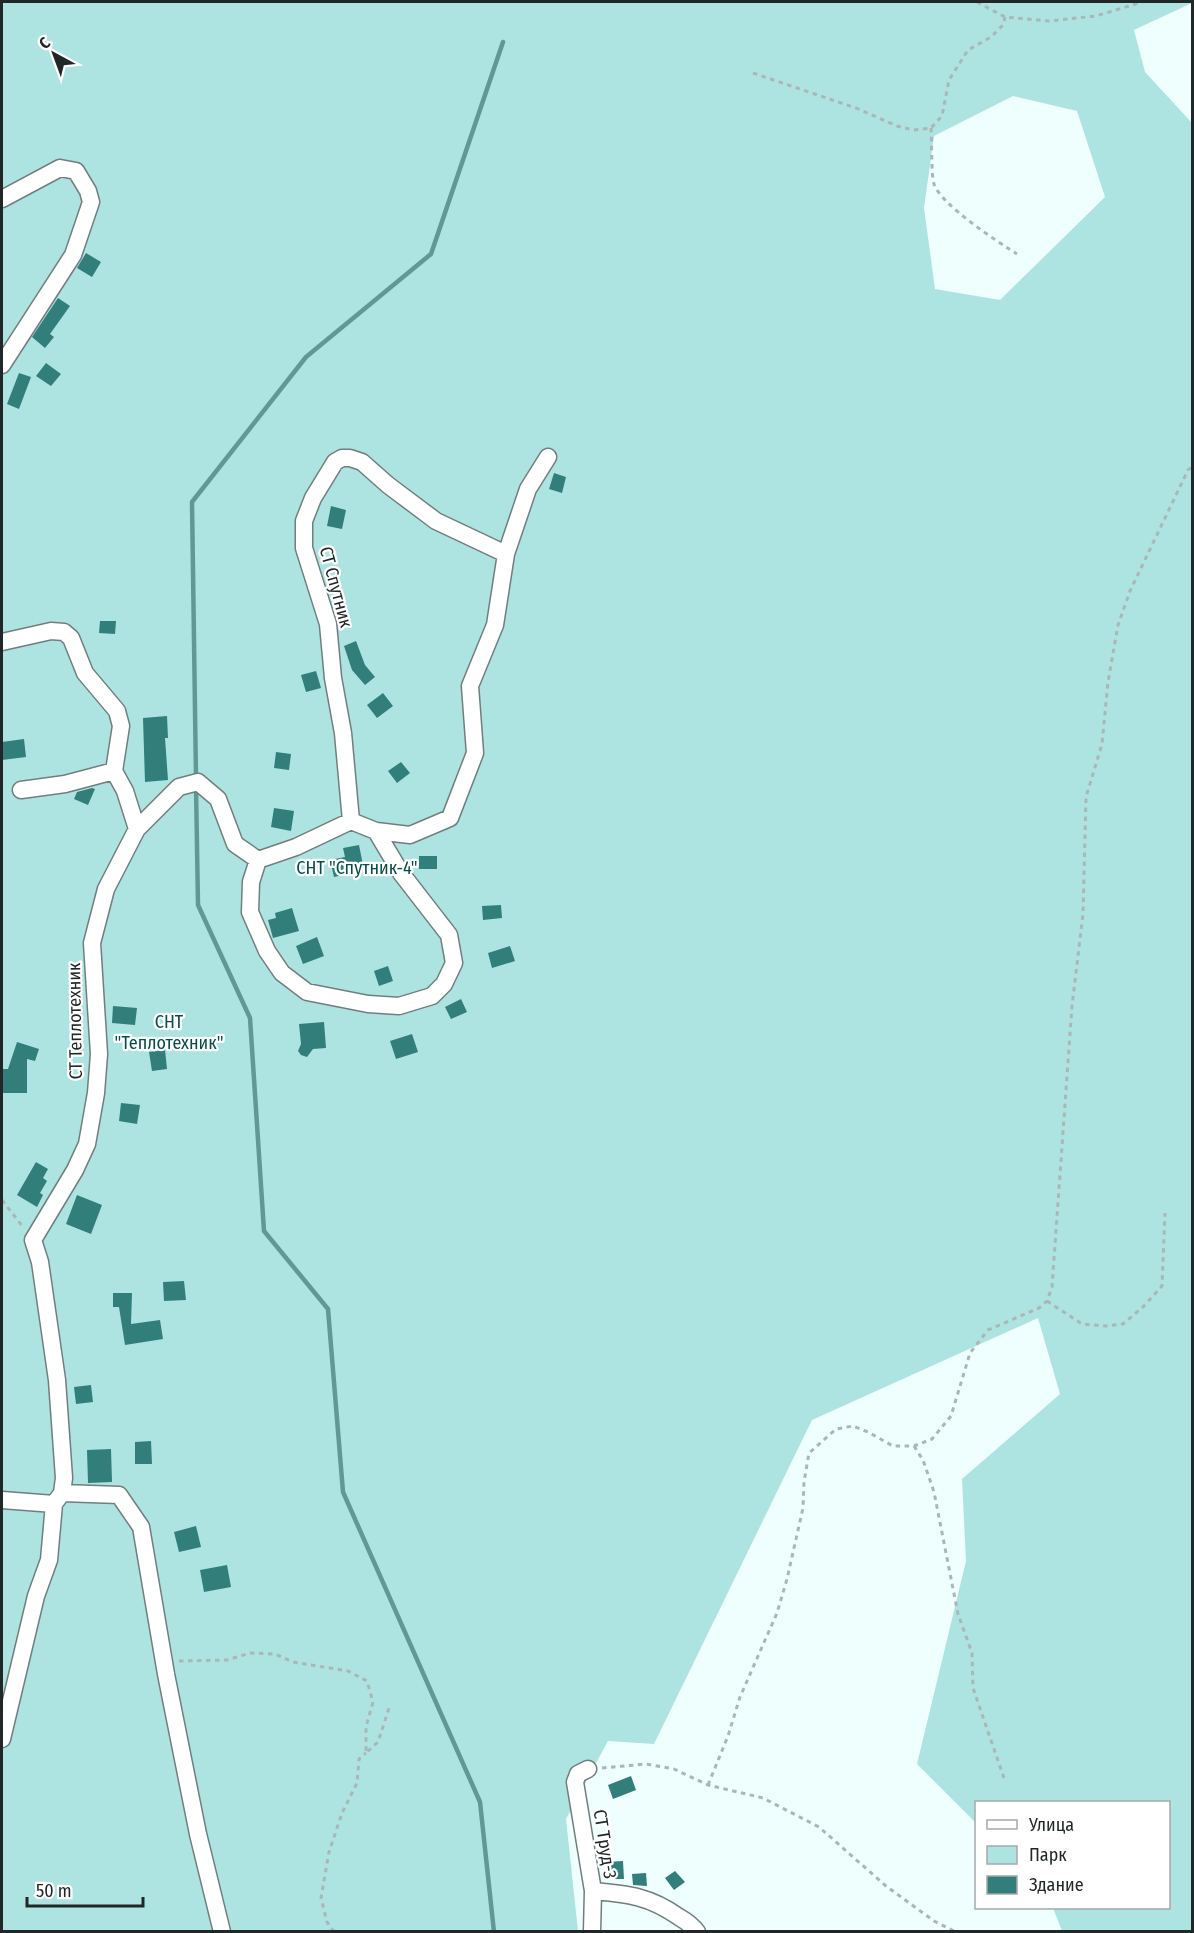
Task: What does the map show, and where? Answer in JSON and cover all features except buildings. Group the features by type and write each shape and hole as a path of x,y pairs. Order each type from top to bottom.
{"street":[{"path":"2,199 60,168 76,171 88,191 91,202 73,255 2,365"},
{"name":"СТ Спутник","path":"351,821 343,733 333,678 328,624 304,548 304,521 313,498 335,462 342,458 350,458 362,462 436,521 506,555"},
{"path":"376,831 401,873 449,935 454,963 444,984 432,996 399,1006 368,1004 307,992 282,973 267,951 250,912 250,882 258,860 296,847 351,821 376,831 410,835 450,818 475,753 470,686 495,625 506,555 528,489 548,458"},
{"path":"2,642 51,631 64,632 70,638 85,673 117,711 121,726 114,771 125,791 137,829"},
{"path":"21,789 65,784 114,771"},
{"name":"СТ Теплотехник","path":"33,1240 75,1170 87,1144 96,1093 99,1054 92,943 106,890 137,829 179,787 198,782 218,799 235,844 258,860"},
{"path":"2,1739 36,1596 49,1560 58,1498 64,1478 57,1380 40,1262 33,1240"},
{"path":"2,1500 119,1496 141,1527 198,1834 222,1932"},
{"name":"СТ Труд-3","path":"588,1769 578,1774 575,1782 593,1891 592,1932"},
{"path":"593,1891 641,1897 667,1909 693,1926 697,1932"}],"path":[{"path":"977,2 1005,17 1048,21 1096,16 1142,2"},
{"path":"753,73 856,108 897,126 913,130 931,128 942,116 949,80 968,50 991,37 1003,25 1005,17"},
{"path":"931,128 934,185 952,207 1017,254"},
{"path":"708,1785 741,1697 777,1613 803,1509 804,1482 809,1453 836,1429 853,1426 868,1431 893,1446 914,1446 932,1439 951,1416 970,1353 988,1329 1040,1308 1047,1301 1052,1287 1072,1006 1083,914 1086,797 1102,744 1108,682 1118,625 1130,591 1159,528 1192,467"},
{"path":"2,1200 33,1240"},
{"path":"1047,1301 1082,1324 1106,1326 1123,1324 1162,1286 1166,1213"},
{"path":"914,1446 923,1460 934,1492 958,1614 972,1653 973,1688 1005,1780"},
{"path":"166,1670 173,1661 227,1660 250,1653 275,1654 293,1662 348,1671 367,1681 373,1702 366,1727 366,1753"},
{"path":"334,1932 327,1922 321,1898 329,1852 342,1813 357,1783 359,1759 378,1742 389,1708"},
{"path":"588,1769 646,1764 674,1769 708,1785 763,1798 819,1827 886,1886 934,1921 956,1932"}],"green space":[{"path":"2,2 1192,2 1134,30 1145,72 1192,123 1192,1931 1062,1931 1053,1909 1170,1909 1170,1801 975,1801 975,1822 917,1764 966,1561 962,1479 1060,1394 1038,1318 812,1420 654,1744 608,1741 566,1819 578,1931 2,1931","holes":["1013,96 1077,111 1105,197 1000,300 935,289 924,208 934,136"]}],"waterway":[{"path":"196,778 192,502 306,357 431,254 503,42"},
{"path":"196,787 198,905 250,1018 264,1231 328,1309 343,1492 480,1802 494,1932"}],"park label":[{"name":"СНТ \"Спутник-4\"","path":"357,868"},
{"name":"СНТ \"Теплотехник\"","path":"169,1032"}]}
